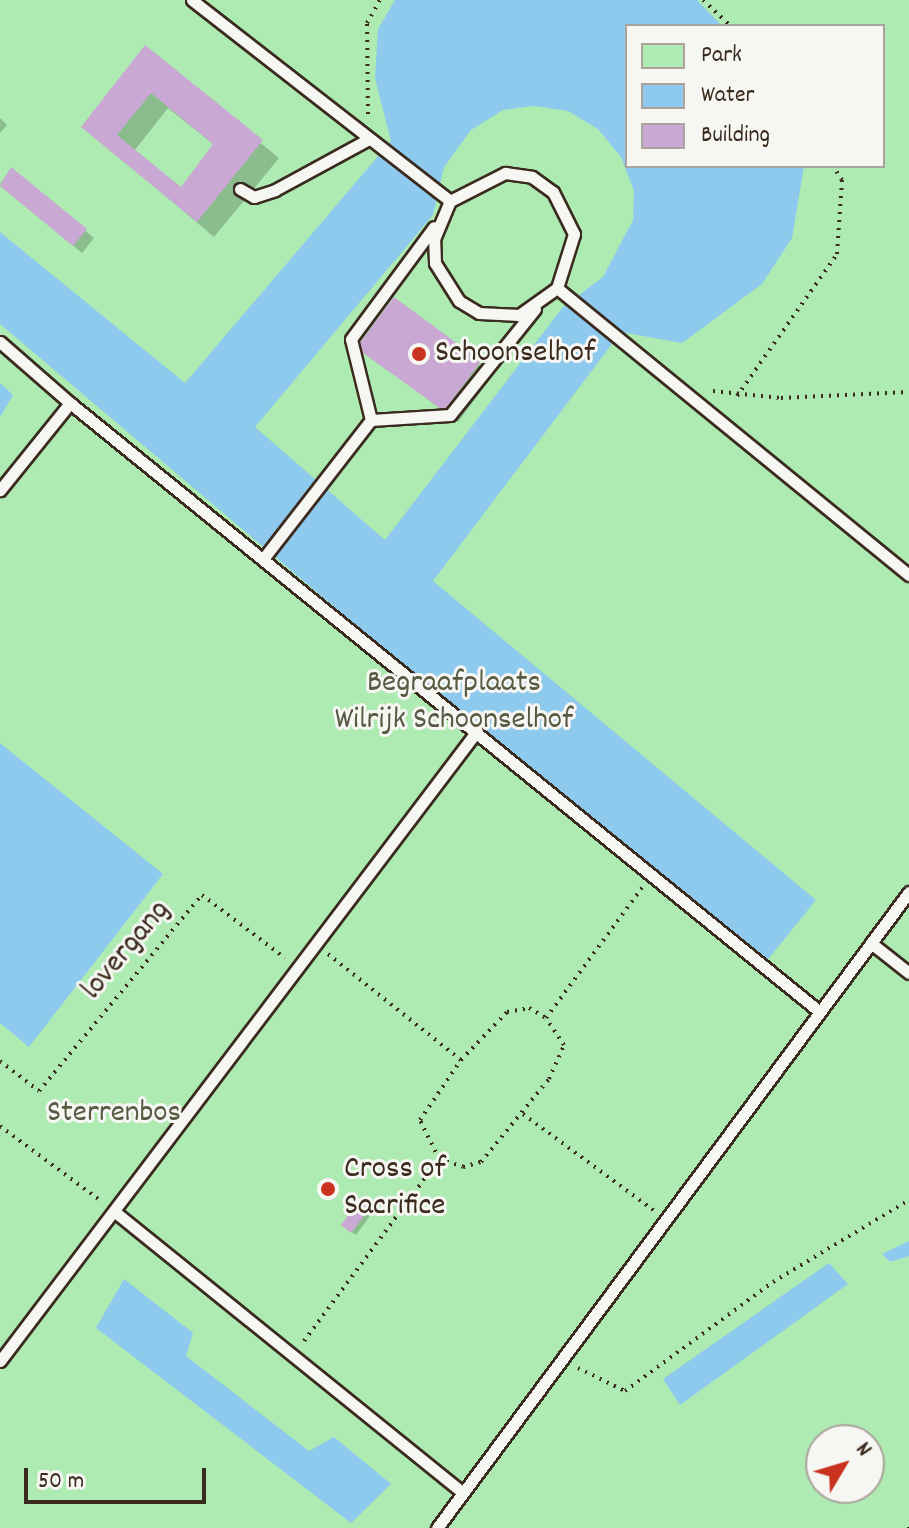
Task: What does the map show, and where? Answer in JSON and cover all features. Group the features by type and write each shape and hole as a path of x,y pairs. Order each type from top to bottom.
{"lane":[{"path":"192,0 450,201"},
{"path":"240,189 254,197 275,190 369,139"},
{"path":"263,559 371,420 450,415 539,304 557,288 574,234 553,192 532,177 505,173 450,201 351,339 371,420"},
{"path":"440,218 435,263 459,301 499,317 539,304"},
{"path":"557,288 909,575"},
{"path":"0,342 70,403 820,1012"},
{"path":"0,490 70,403"},
{"path":"0,1361 477,731"},
{"path":"437,1528 909,892"},
{"path":"871,943 909,973"},
{"path":"115,1212 463,1493"}],"path":[{"path":"369,139 367,23 380,0"},
{"path":"703,0 729,24"},
{"path":"737,396 837,254 842,180 834,168"},
{"path":"673,382 737,396 909,392"},
{"path":"546,1018 651,876"},
{"name":"lovergang","path":"0,1061 39,1091 202,895 299,969"},
{"path":"316,945 461,1060"},
{"path":"529,1008 546,1018 560,1034 563,1060 523,1114 481,1162 463,1167 439,1159 420,1120 461,1060 507,1012 529,1008"},
{"path":"523,1114 666,1219"},
{"path":"0,1126 115,1212"},
{"path":"293,1356 439,1159"},
{"path":"562,1360 625,1391 773,1282 909,1200"}],"green space":[{"name":"Begraafplaats Wilrijk Schoonselhof","path":"0,0 909,0 909,1241 882,1254 890,1262 909,1256 909,1528 0,1528"}],"water":[{"path":"395,0 697,0 720,24 625,24 625,167 621,157 598,129 568,111 534,106 503,110 471,130 444,167 433,215 255,427 385,540 563,307 603,277 633,220 634,191 625,168 804,168 792,238 762,284 682,343 621,332 433,581 816,900 761,968 0,324 0,232 185,383 391,141 375,78 378,29"},
{"path":"0,383 13,395 0,417"},
{"path":"0,743 163,874 29,1047 0,1023"},
{"path":"909,1241 909,1256 890,1262 882,1254"},
{"path":"829,1263 848,1284 680,1405 663,1379"},
{"path":"124,1279 193,1333 186,1356 309,1451 334,1437 391,1484 351,1523 96,1328"}],"building":[{"path":"145,45 263,140 197,222 81,127","holes":["151,93 213,144 181,187 117,135"]},
{"path":"11,167 87,229 73,246 0,186"},
{"name":"Schoonselhof","path":"394,297 481,361 444,411 356,348"},
{"path":"363,1196 373,1204 351,1233 341,1225"}],"place":[{"name":"Schoonselhof","path":"419,354"},
{"name":"Cross of Sacrifice","path":"328,1189"}],"park label":[{"name":"Sterrenbos","path":"114,1114"}]}
